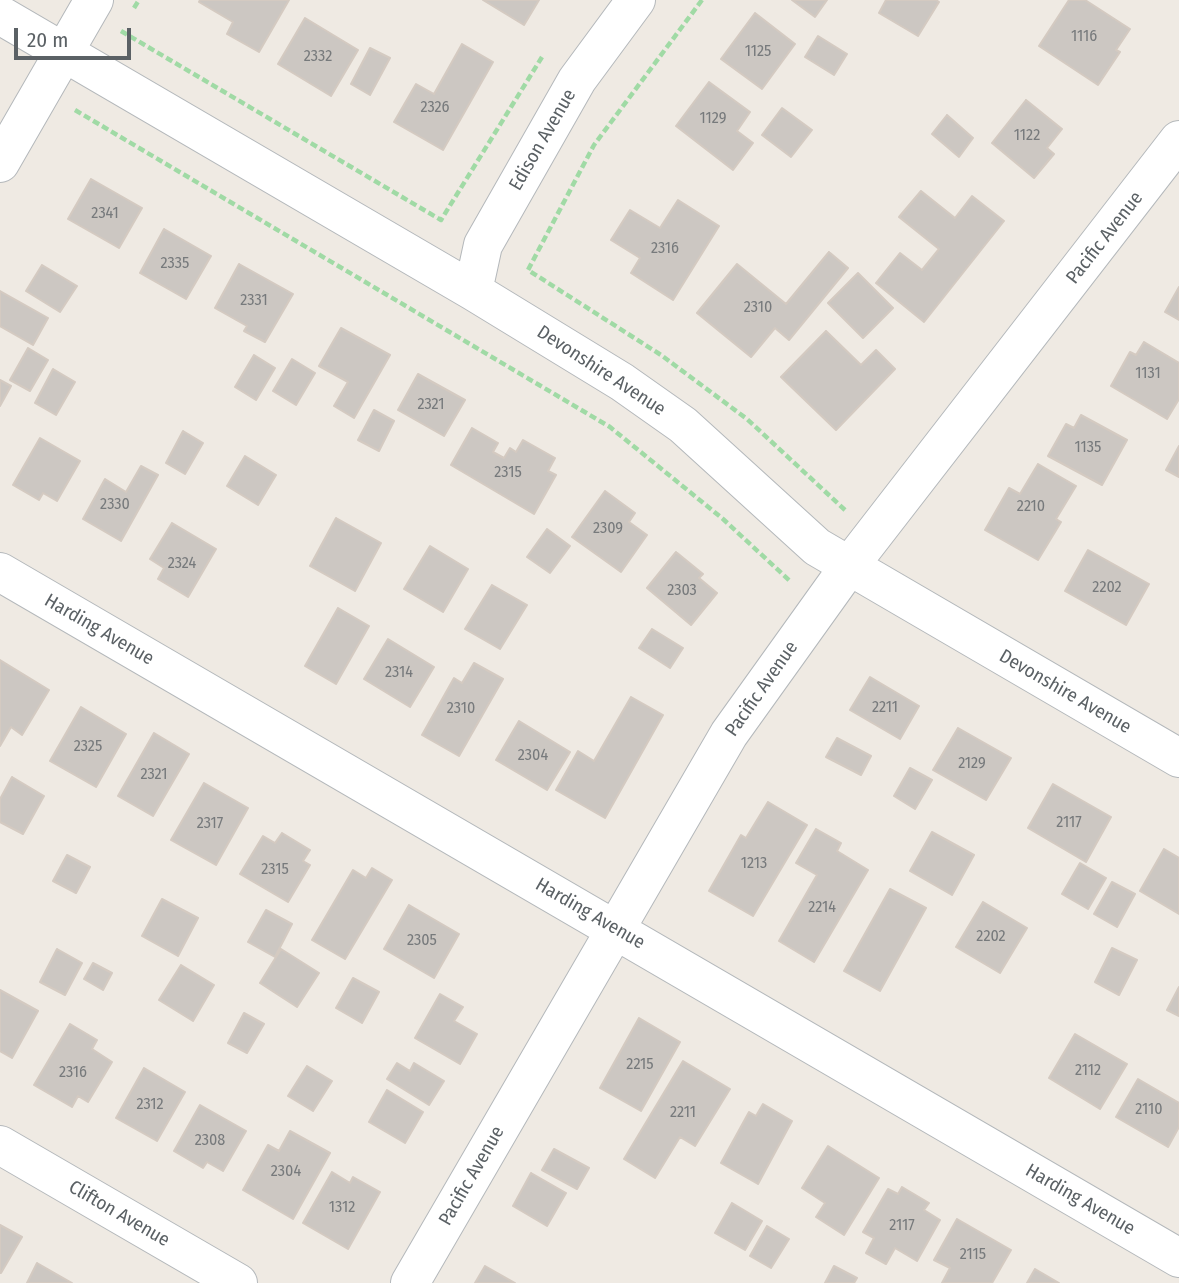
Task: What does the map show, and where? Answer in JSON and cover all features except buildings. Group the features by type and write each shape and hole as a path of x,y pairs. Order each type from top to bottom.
{"street":[{"path":"0,163 94,0"},
{"name":"Edison Avenue","path":"473,291 483,245 577,80 636,0"},
{"name":"Devonshire Avenue","path":"0,15 473,291 622,382 683,425 817,547 1179,758"},
{"name":"Pacific Avenue","path":"410,1283 729,734 850,565 1179,139"},
{"name":"Harding Avenue","path":"0,572 1179,1258"},
{"name":"Clifton Avenue","path":"0,1145 238,1283"}],"path":[{"path":"133,11 139,0"},
{"path":"702,0 594,145 528,270 661,355 747,419 846,511"},
{"path":"126,22 120,32 441,220 528,75 544,54"},
{"path":"71,108 610,427 723,519 791,581"}]}
